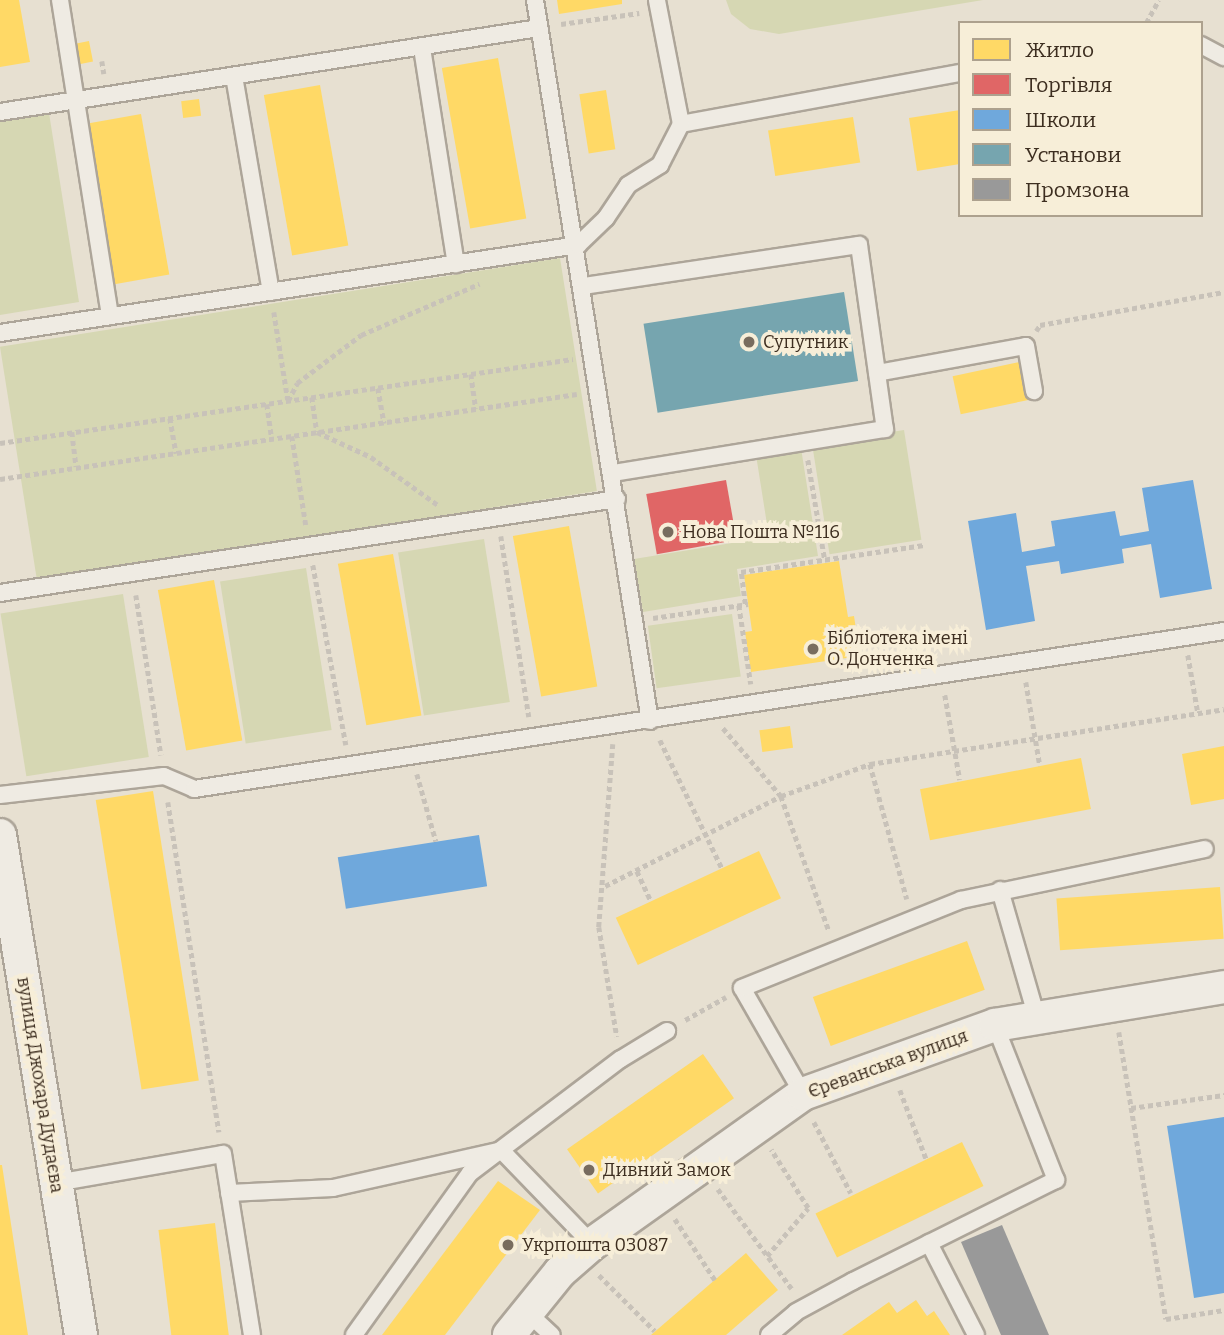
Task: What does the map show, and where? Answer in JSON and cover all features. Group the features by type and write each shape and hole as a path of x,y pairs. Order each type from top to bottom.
{"street":[{"name":"вулиця Джохара Дудаєва","path":"0,835 81,1335"},
{"name":"Єреванська вулиця","path":"518,1323 594,1258 807,1105 995,1025 1224,987"}],"lane":[{"path":"60,0 110,316"},
{"path":"535,0 578,245 650,720"},
{"path":"0,333 578,245 606,218 628,185 660,165 681,124 658,5"},
{"path":"0,112 422,48 539,27"},
{"path":"1203,46 1224,57"},
{"path":"422,48 456,264"},
{"path":"681,124 958,73"},
{"path":"234,76 271,292"},
{"path":"584,286 859,245 885,429 613,473"},
{"path":"877,373 1026,346 1034,391"},
{"path":"0,593 617,499"},
{"path":"0,795 164,776 194,789 942,677 1224,631"},
{"path":"807,1105 742,988 836,951 911,917 1000,890 1205,849"},
{"path":"1000,890 1037,1018"},
{"path":"769,1335 805,1307 1056,1180 995,1025"},
{"path":"354,1335 470,1172 621,1059 667,1031"},
{"path":"229,1193 333,1188 464,1155 501,1150"},
{"path":"501,1150 594,1258"},
{"path":"56,1182 223,1154 252,1335"},
{"path":"929,1243 976,1335"},
{"path":"518,1323 552,1335"}],"path":[{"path":"1147,21 1159,0"},
{"path":"539,27 658,5"},
{"path":"288,401 297,383 361,335 477,285 500,271 514,255"},
{"path":"271,292 288,401"},
{"path":"1026,346 1040,325 1224,292"},
{"path":"0,443 595,356"},
{"path":"471,374 476,409"},
{"path":"378,387 384,423"},
{"path":"0,479 600,391"},
{"path":"312,397 317,432"},
{"path":"267,404 272,439"},
{"path":"170,418 176,453"},
{"path":"72,432 76,467"},
{"path":"317,432 371,457 443,507 479,520"},
{"path":"292,436 349,766"},
{"path":"805,442 825,560"},
{"path":"498,517 532,738"},
{"path":"754,705 741,572 925,545"},
{"path":"132,573 223,1154"},
{"path":"635,621 744,604"},
{"path":"1185,637 1198,713"},
{"path":"1023,664 1040,765"},
{"path":"942,677 960,780"},
{"path":"605,886 707,837 781,796 870,764 1224,709"},
{"path":"709,712 781,796 836,951"},
{"path":"650,720 722,868"},
{"path":"614,726 605,886 598,927 621,1059"},
{"path":"413,757 436,841"},
{"path":"870,764 911,917"},
{"path":"637,871 652,901"},
{"path":"667,1031 742,988"},
{"path":"1118,1031 1166,1319 1224,1310"},
{"path":"898,1085 926,1158"},
{"path":"1131,1108 1224,1094"},
{"path":"807,1105 851,1193"},
{"path":"767,1256 808,1208 769,1146"},
{"path":"715,1184 805,1307"},
{"path":"672,1214 715,1280"},
{"path":"594,1258 655,1331"}],"green space":[{"path":"726,0 983,0 779,34 750,29 731,14"},
{"path":"49,113 79,302 0,315 0,121"},
{"path":"560,258 597,491 37,580 0,347"},
{"path":"904,430 921,540 830,554 812,445"},
{"path":"801,448 818,556 737,569 741,596 643,612 634,559 769,537 756,455"},
{"path":"484,539 510,702 424,716 398,553"},
{"path":"306,568 332,730 246,744 220,582"},
{"path":"123,594 149,757 26,776 1,613"},
{"path":"732,614 741,676 657,688 648,626"}],"building: Житло":[{"path":"0,0 19,0 30,62 0,67"},
{"path":"557,0 622,0 622,4 559,14"},
{"path":"89,41 93,62 79,64 75,44"},
{"path":"498,58 526,219 470,228 442,68"},
{"path":"320,85 348,246 292,255 264,95"},
{"path":"606,90 615,149 589,153 579,94"},
{"path":"199,99 201,116 183,118 181,101"},
{"path":"958,110 958,164 917,171 909,118"},
{"path":"141,114 169,275 113,284 85,124"},
{"path":"853,117 860,162 775,176 768,130"},
{"path":"1024,361 1032,399 961,414 953,376"},
{"path":"569,526 597,687 541,696 513,536"},
{"path":"393,554 421,716 366,725 338,564"},
{"path":"839,561 848,617 854,616 860,656 751,672 745,632 752,631 744,575"},
{"path":"214,580 242,741 186,750 158,590"},
{"path":"790,726 793,748 762,752 759,730"},
{"path":"1224,746 1224,799 1191,805 1182,754"},
{"path":"1081,758 1091,809 930,840 920,789"},
{"path":"153,791 199,1080 142,1089 96,800"},
{"path":"759,851 781,898 638,965 616,918"},
{"path":"1220,887 1224,939 1060,950 1056,898"},
{"path":"967,941 985,990 831,1046 813,997"},
{"path":"703,1054 734,1098 598,1193 567,1149"},
{"path":"962,1142 983,1186 837,1257 815,1213"},
{"path":"2,1165 28,1335 0,1335"},
{"path":"498,1181 540,1210 445,1335 382,1335"},
{"path":"215,1223 229,1335 171,1335 158,1230"},
{"path":"746,1253 778,1290 726,1335 651,1335"},
{"path":"916,1300 927,1316 934,1311 950,1335 842,1335 889,1302 897,1313"}],"building: Торгівля":[{"path":"726,480 737,540 657,554 646,494"}],"building: Школи":[{"path":"1193,480 1212,589 1160,598 1151,544 1122,549 1124,563 1061,574 1059,561 1026,566 1035,621 986,630 968,521 1016,513 1022,552 1055,546 1051,521 1115,511 1120,536 1149,531 1142,488"},
{"path":"479,835 487,886 346,909 338,857"},
{"path":"1224,1117 1224,1293 1194,1298 1167,1126"}],"building: Установи":[{"name":"Супутник","path":"844,292 858,381 658,413 643,324"}],"building: Промзона":[{"path":"1002,1225 1049,1335 1001,1335 961,1242"}],"place":[{"name":"Супутник","path":"749,342"},
{"name":"Нова Пошта №116","path":"668,532"},
{"name":"Бібліотека імені О. Донченка","path":"813,649"},
{"name":"Дивний Замок","path":"589,1170"},
{"name":"Укрпошта 03087","path":"508,1245"}]}
